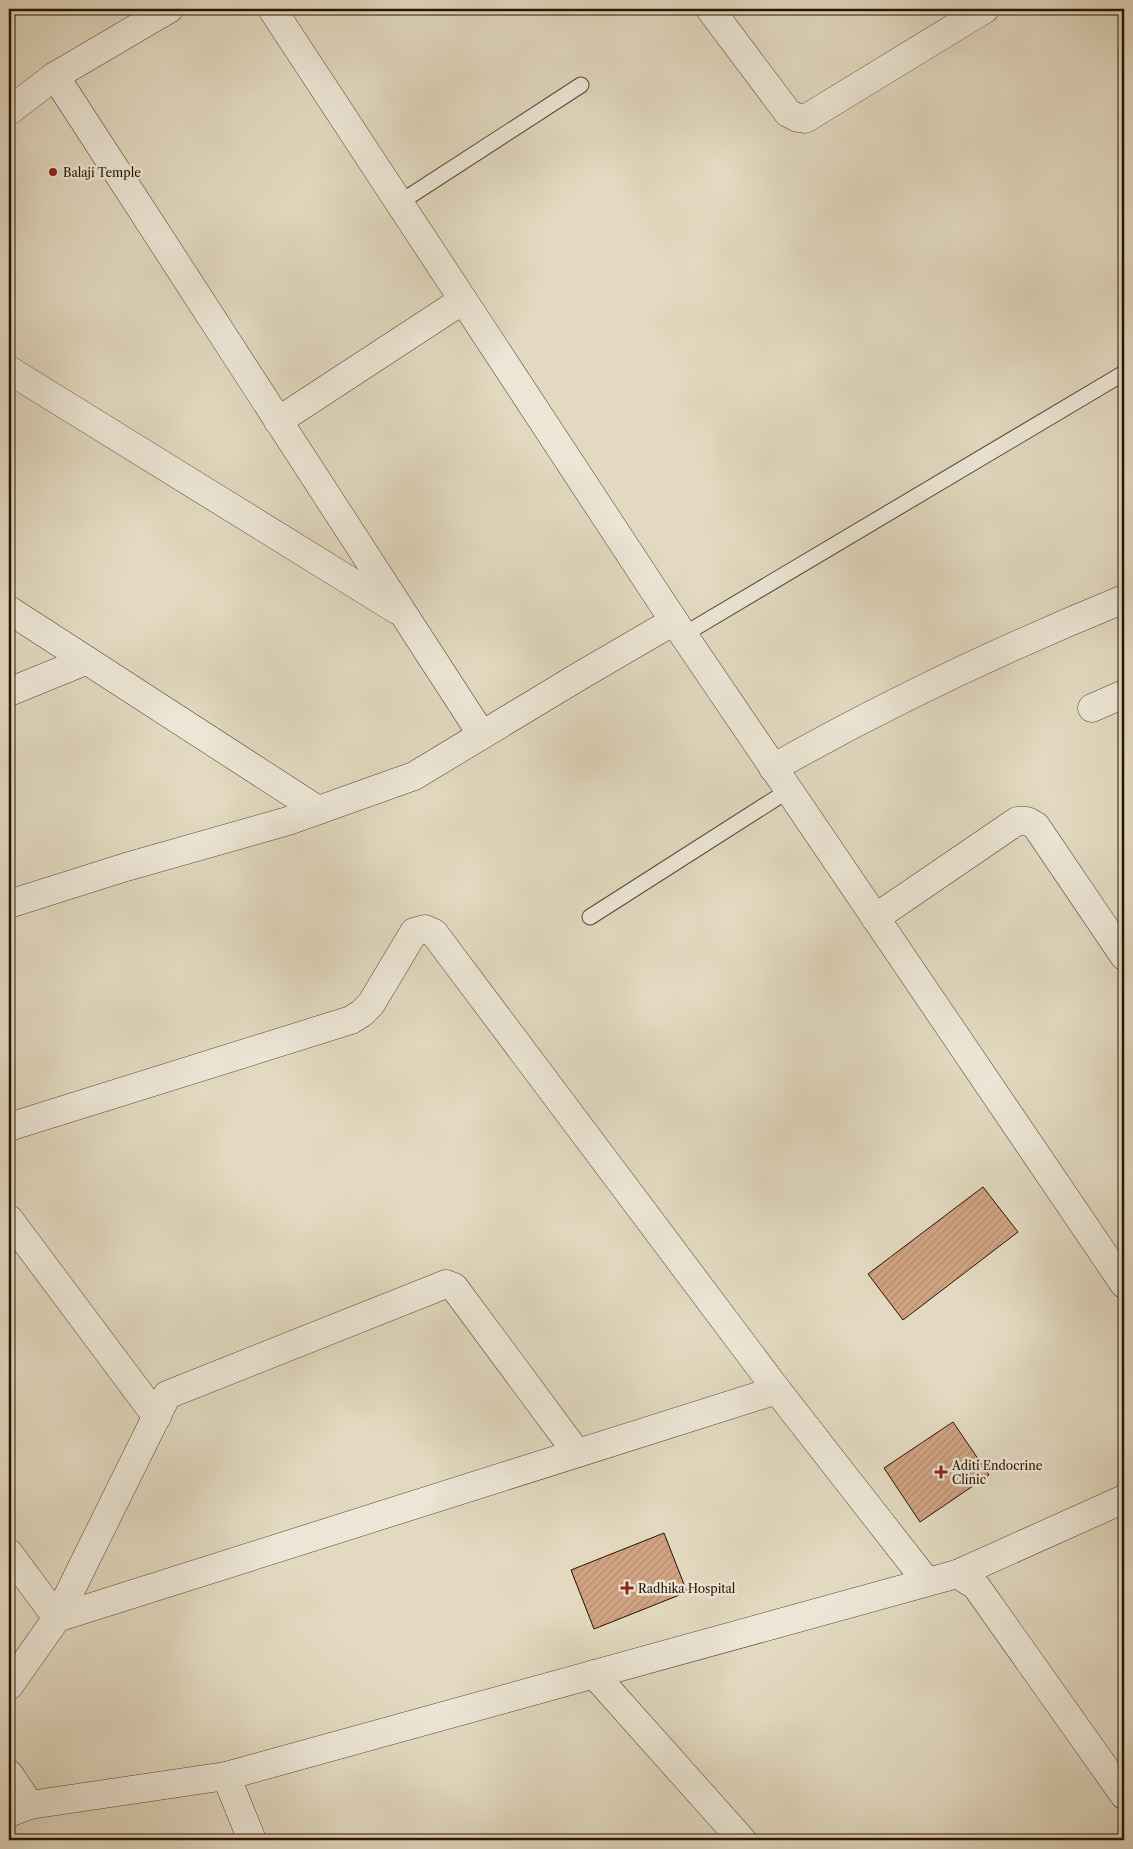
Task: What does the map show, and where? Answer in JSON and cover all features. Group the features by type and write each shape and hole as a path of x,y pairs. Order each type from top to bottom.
{"street":[{"path":"9,111 55,76 169,9"},
{"path":"272,9 678,628 1124,1284"},
{"path":"710,9 788,113 805,119 985,9"},
{"path":"55,76 482,735"},
{"path":"278,421 463,300"},
{"path":"9,370 404,614"},
{"path":"773,768 822,740 905,698 1046,631 1124,600"},
{"path":"9,610 85,661 318,810"},
{"path":"9,904 126,867 288,821 414,776 578,677 678,628"},
{"path":"9,692 85,661"},
{"path":"1092,708 1124,694"},
{"path":"875,918 1017,821 1027,821 1036,826 1124,956"},
{"path":"9,1127 351,1020 371,1004 414,932 425,929 434,933 777,1390 927,1582"},
{"path":"9,1219 157,1417"},
{"path":"9,1686 57,1618 168,1395 446,1284 454,1287 577,1453"},
{"path":"57,1618 777,1390"},
{"path":"9,1774 19,1809 226,1776 957,1574 1124,1499"},
{"path":"9,1553 57,1618"},
{"path":"957,1574 976,1586 1124,1795"},
{"path":"594,1674 742,1840"},
{"path":"226,1776 252,1840"}],"lane":[{"path":"399,203 581,85"},
{"path":"678,628 1124,373"},
{"path":"590,917 788,790"}],"building":[{"path":"983,1187 1018,1232 903,1320 868,1274"},
{"path":"953,1422 989,1475 920,1522 884,1468"},
{"path":"664,1533 687,1592 594,1629 571,1570"}],"place":[{"name":"Balaji Temple","path":"53,172"},
{"name":"Aditi Endocrine Clinic","path":"941,1472"},
{"name":"Radhika Hospital","path":"627,1588"}]}
